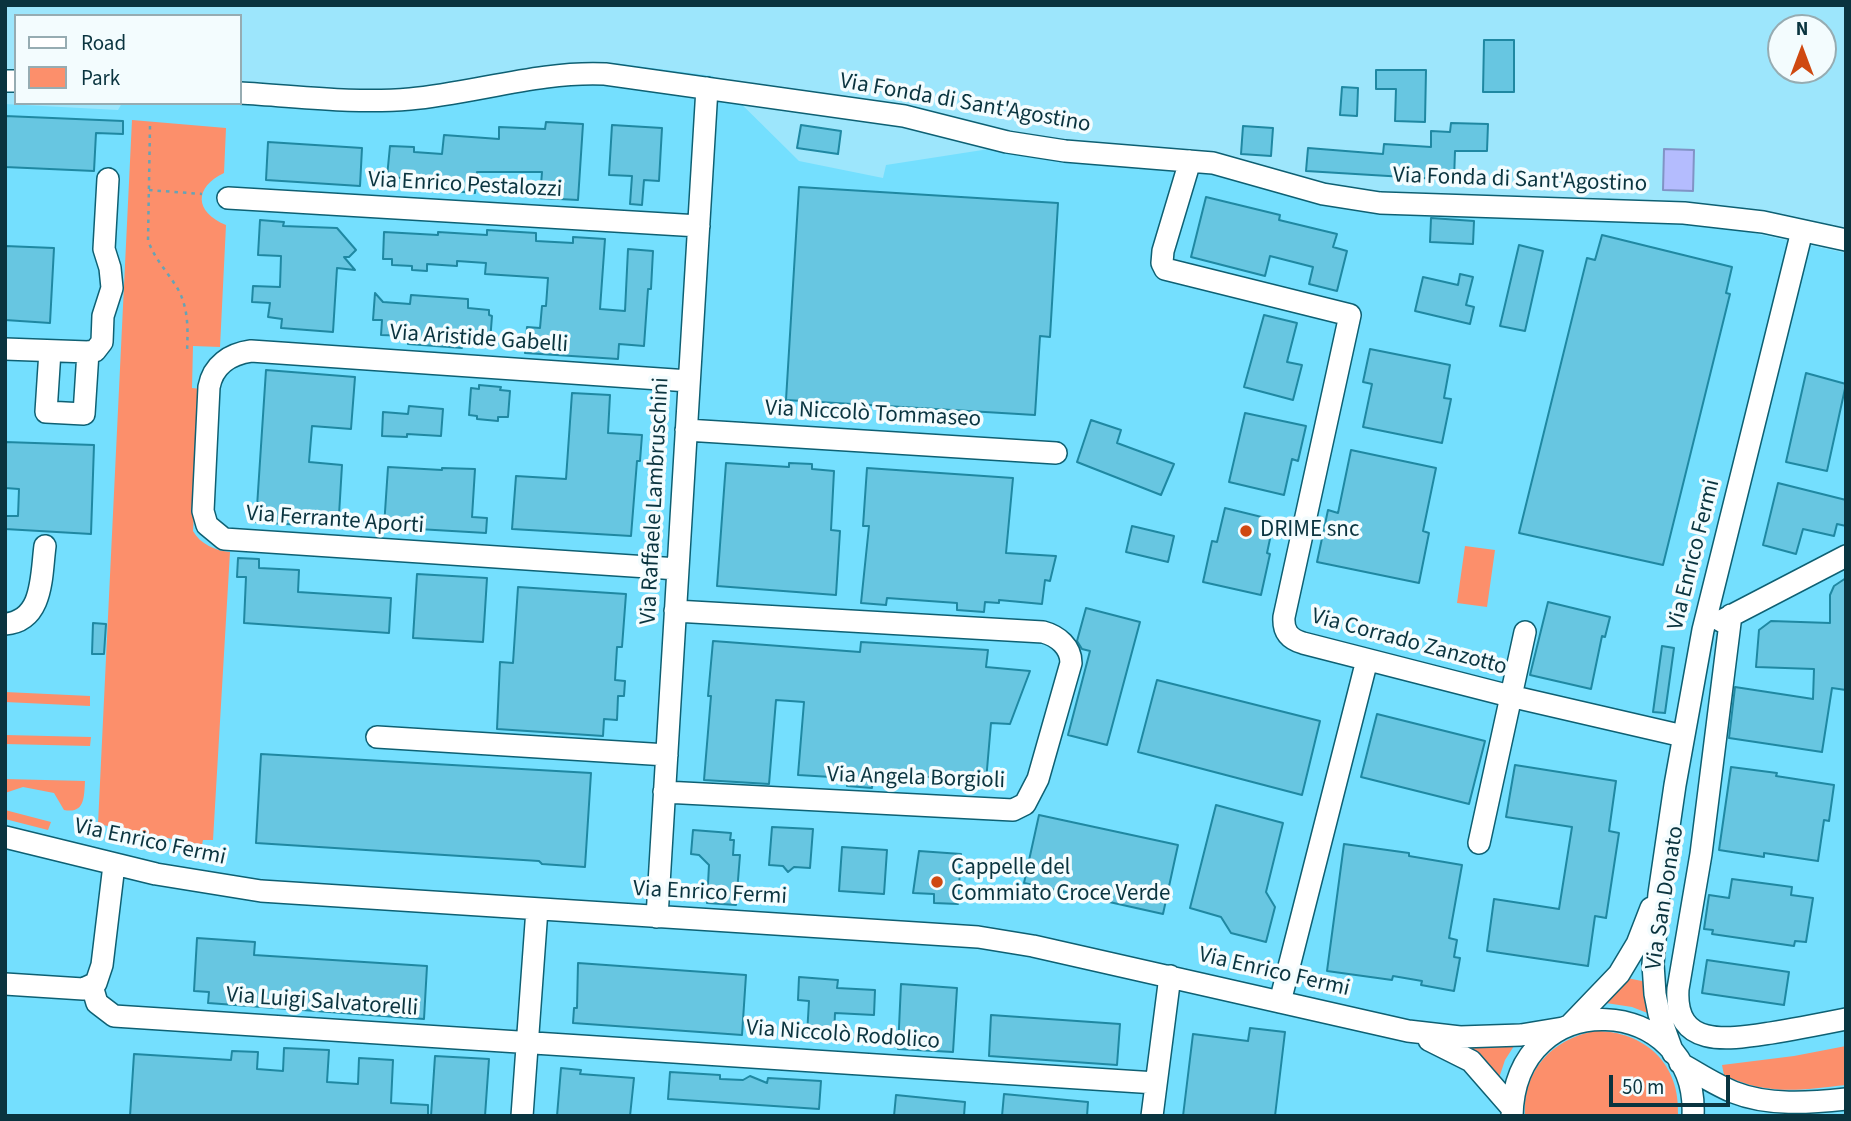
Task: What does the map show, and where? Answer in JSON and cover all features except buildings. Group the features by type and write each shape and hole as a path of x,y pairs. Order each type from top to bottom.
{"street":[{"name":"Via Fonda di Sant'Agostino","path":"242,93 392,100 590,73 904,116 1007,142 1065,152 1190,160 1238,169 1323,194 1380,203 1684,212 1763,222 1846,240"},
{"name":"Via Raffaele Lambruschini","path":"657,917 707,88"},
{"name":"Via Corrado Zanzotto","path":"1190,160 1163,251 1162,263 1165,269 1350,315 1284,624 1286,631 1295,641 1510,696 1683,736"},
{"path":"5,349 88,352 95,351 102,342 103,316 112,288 104,249 108,179"},
{"name":"Via Enrico Pestalozzi","path":"228,198 699,226"},
{"name":"Via Enrico Fermi","path":"1659,894 1683,736 1703,630 1802,231"},
{"path":"50,351 46,412 84,414 88,352"},
{"name":"Via Ferrante Aporti","path":"265,352 251,351 233,355 217,368 210,380 203,511 208,525 224,539 678,569"},
{"name":"Via Aristide Gabelli","path":"265,352 690,381"},
{"name":"Via Niccolò Tommaseo","path":"686,430 1056,453"},
{"path":"5,624 21,621 35,605 45,546"},
{"path":"1703,630 1846,556"},
{"name":"Via Angela Borgioli","path":"664,792 990,811 1013,810 1030,797 1038,779 1072,663 1068,649 1055,637 1043,632 675,611"},
{"name":"Via San Donato","path":"1731,615 1701,854 1678,989 1679,1007 1686,1024 1693,1031 1720,1039 1846,1019"},
{"path":"1479,843 1525,632"},
{"path":"1280,1002 1367,660"},
{"path":"377,737 667,755"},
{"name":"Via Enrico Fermi","path":"5,837 114,865 261,891 978,937 1033,946 1408,1031"},
{"path":"5,984 77,989 92,986 99,979 114,865"},
{"path":"1512,1112 1516,1082 1527,1058 1541,1043 1566,1027 1611,984 1626,963 1659,894"},
{"path":"1659,894 1654,985 1659,1014 1690,1085 1693,1116"},
{"path":"522,1116 537,909"},
{"path":"1152,1116 1170,976"},
{"name":"Via Luigi Salvatorelli","path":"92,986 97,1003 114,1016 527,1042"},
{"path":"1408,1031 1473,1037 1521,1035 1600,1019 1626,1022 1655,1035 1677,1058 1724,1088 1745,1096 1773,1101 1815,1102 1846,1099"},
{"path":"1408,1031 1471,1061 1512,1112"},
{"name":"Via Niccolò Rodolico","path":"527,1042 1156,1083"},
{"path":"1768,1116 1815,1102"}],"path":[{"path":"150,127 149,244 182,297 187,318 187,352"},
{"path":"148,190 202,194"}],"shaded area":[{"path":"614,63 713,76 799,161 883,178 886,165 989,149 1215,175 1313,203 1377,214 1665,222 1739,230 1846,253 1846,1116 5,1116 5,104 118,110 121,105 242,105 242,103 384,93 564,67"},
{"path":"1664,149 1694,150 1693,191 1663,190"}],"green space":[{"path":"132,120 226,128 224,173 207,185 202,199 203,207 208,213 226,225 220,347 193,346 192,388 201,389 193,531 209,546 230,552 213,840 203,840 202,845 98,824"},
{"path":"1465,546 1495,550 1487,607 1457,603"},
{"path":"5,692 90,696 90,706 5,702"},
{"path":"5,735 91,737 90,746 5,744"},
{"path":"5,779 85,781 82,803 71,811 64,810 54,793 23,787 5,793"},
{"path":"5,810 51,822 48,830 5,819"},
{"path":"1627,978 1647,982 1650,1014 1632,1007 1606,1003"},
{"path":"1595,1031 1629,1037 1656,1054 1673,1081 1678,1116 1525,1116 1529,1085 1534,1071 1543,1060 1566,1041"},
{"path":"1514,1046 1505,1060 1498,1081 1478,1055 1468,1048"},
{"path":"1846,1046 1846,1085 1799,1090 1769,1089 1724,1075 1722,1065 1794,1056"}],"place":[{"name":"DRIME snc","path":"1246,531"},
{"name":"Cappelle del Commiato Croce Verde","path":"937,882"}]}
